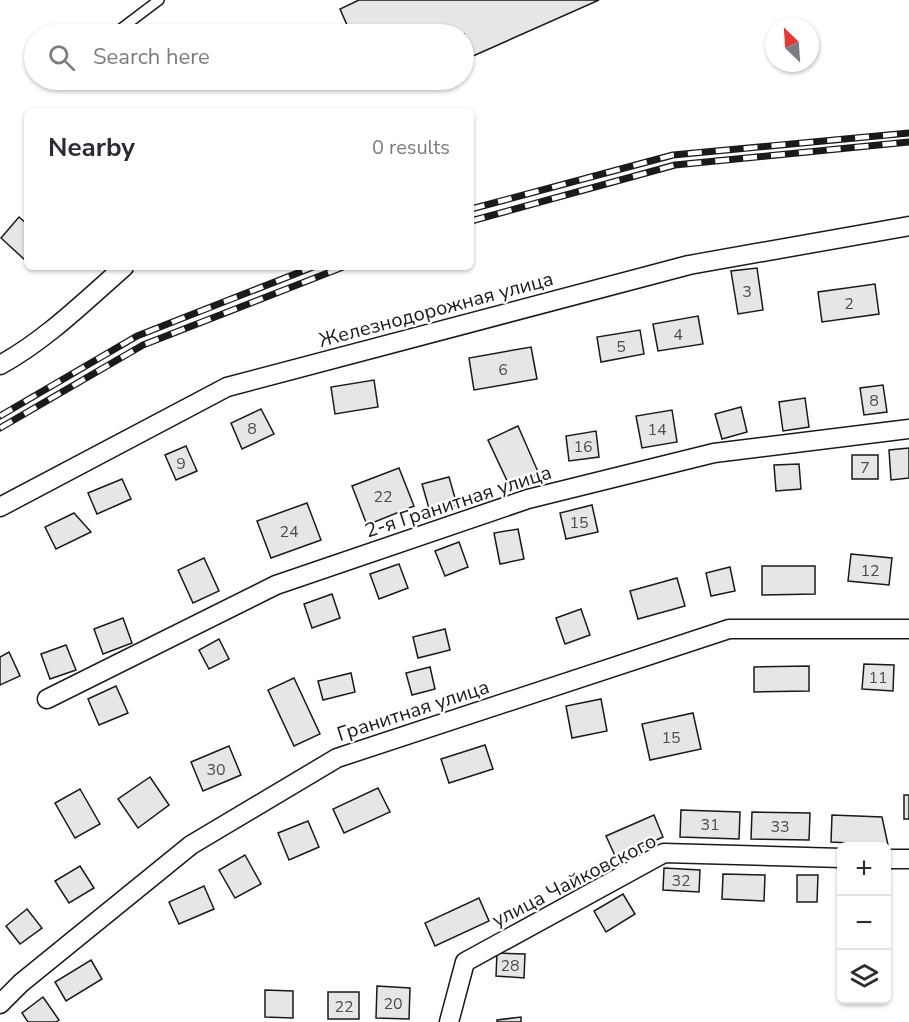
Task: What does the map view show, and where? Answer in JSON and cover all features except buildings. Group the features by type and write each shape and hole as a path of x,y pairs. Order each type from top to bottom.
{"street":[{"name":"Железнодорожная улица","path":"0,507 227,387 688,265 909,226"},
{"path":"0,365 21,354 120,270"},
{"name":"2-я Гранитная улица","path":"47,699 276,585 528,499 714,453 909,429"},
{"name":"Гранитная улица","path":"0,1004 21,983 191,845 337,758 729,629 909,629"},
{"name":"улица Чайковского","path":"448,1022 465,962 664,853 837,858"},
{"path":"891,859 909,859"}],"lane":[{"path":"127,24 159,0"}],"railway":[{"path":"474,208 673,155 909,133"},
{"path":"474,220 675,165 909,142"},
{"path":"0,416 137,336 305,270"},
{"path":"0,428 143,345 335,270"}]}
